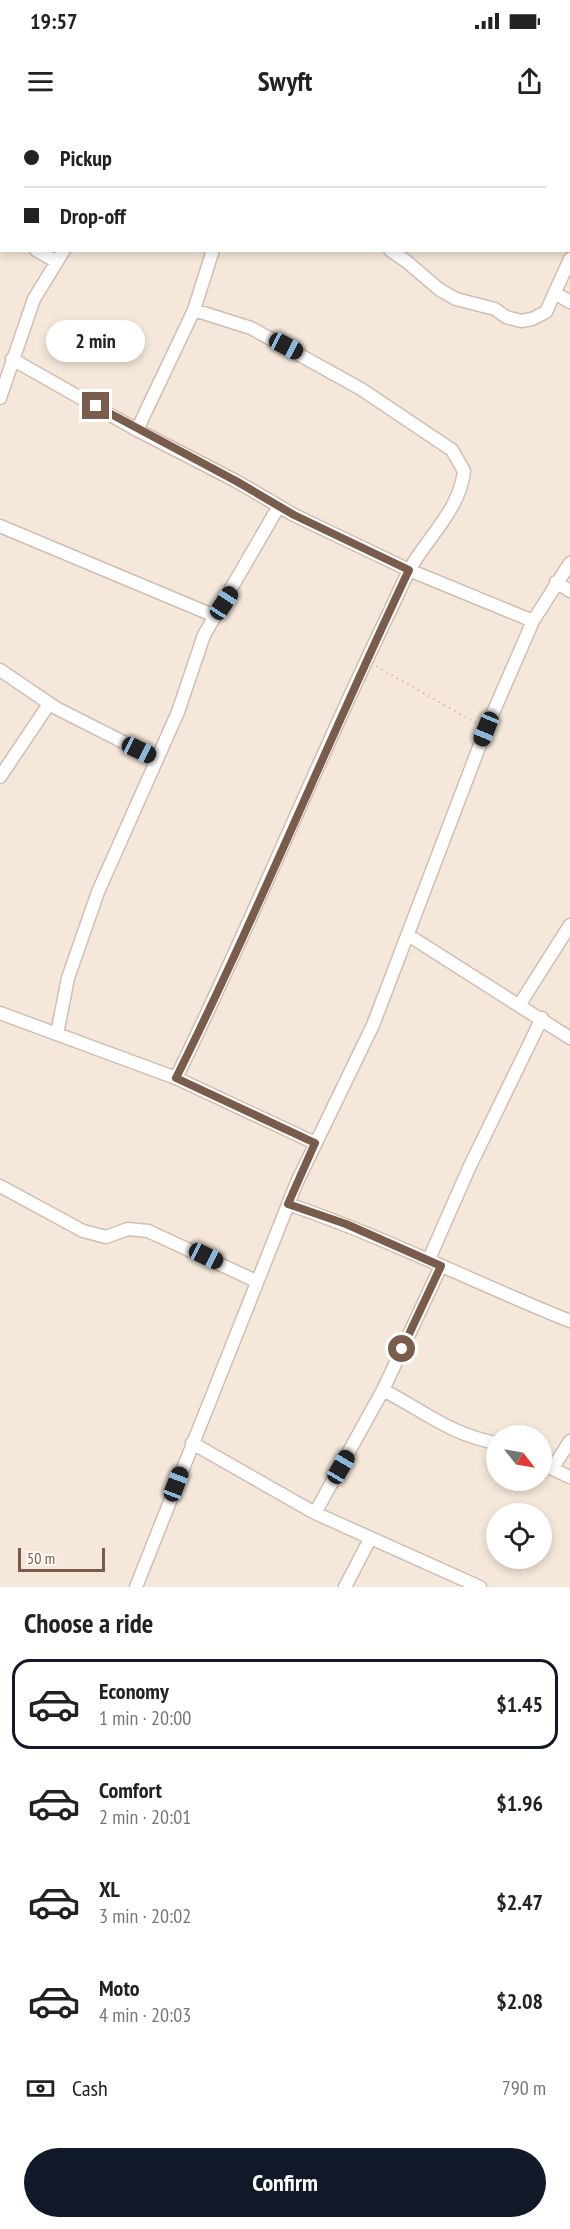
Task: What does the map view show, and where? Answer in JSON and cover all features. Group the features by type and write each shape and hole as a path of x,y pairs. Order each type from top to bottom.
{"street":[{"path":"40,252 57,262"},
{"path":"0,398 33,299 63,252"},
{"path":"137,430 194,310 212,252"},
{"path":"393,252 440,290 456,299 495,309 506,317 521,321 532,319 546,312 570,260"},
{"path":"555,293 570,302"},
{"path":"176,1078 254,914 366,661 409,570 459,494 464,471 452,450 361,389 251,328 194,310"},
{"path":"12,359 137,430 279,506 409,570 533,621"},
{"path":"57,1034 68,978 98,892 178,712 195,656 215,616 279,506"},
{"path":"0,526 215,616"},
{"path":"136,1587 288,1204 373,1025 408,935 428,874 486,729 533,621 570,563"},
{"path":"556,582 570,591"},
{"path":"0,670 49,704 157,759"},
{"path":"0,777 49,704"},
{"path":"520,1004 570,925"},
{"path":"408,935 520,1004 570,1038"},
{"path":"0,1013 176,1078 315,1143"},
{"path":"429,1259 473,1158 542,1018"},
{"path":"0,1186 97,1236 112,1237 128,1229 148,1231 256,1281"},
{"path":"288,1204 346,1224 429,1259 511,1298 570,1321"},
{"path":"315,1513 383,1390 441,1266"},
{"path":"383,1390 446,1428 465,1436 486,1441"},
{"path":"552,1461 570,1441"},
{"path":"192,1443 315,1513 466,1585 480,1587"},
{"path":"552,1468 570,1477"},
{"path":"345,1587 370,1539"}],"path":[{"path":"366,661 486,729"}],"shaded area":[{"path":"0,252 570,252 570,1587 0,1587"}],"route":[{"path":"96,406 236,481 294,515 409,570 323,754 259,905 176,1078 315,1143 288,1204 346,1224 441,1266 402,1349"}]}
